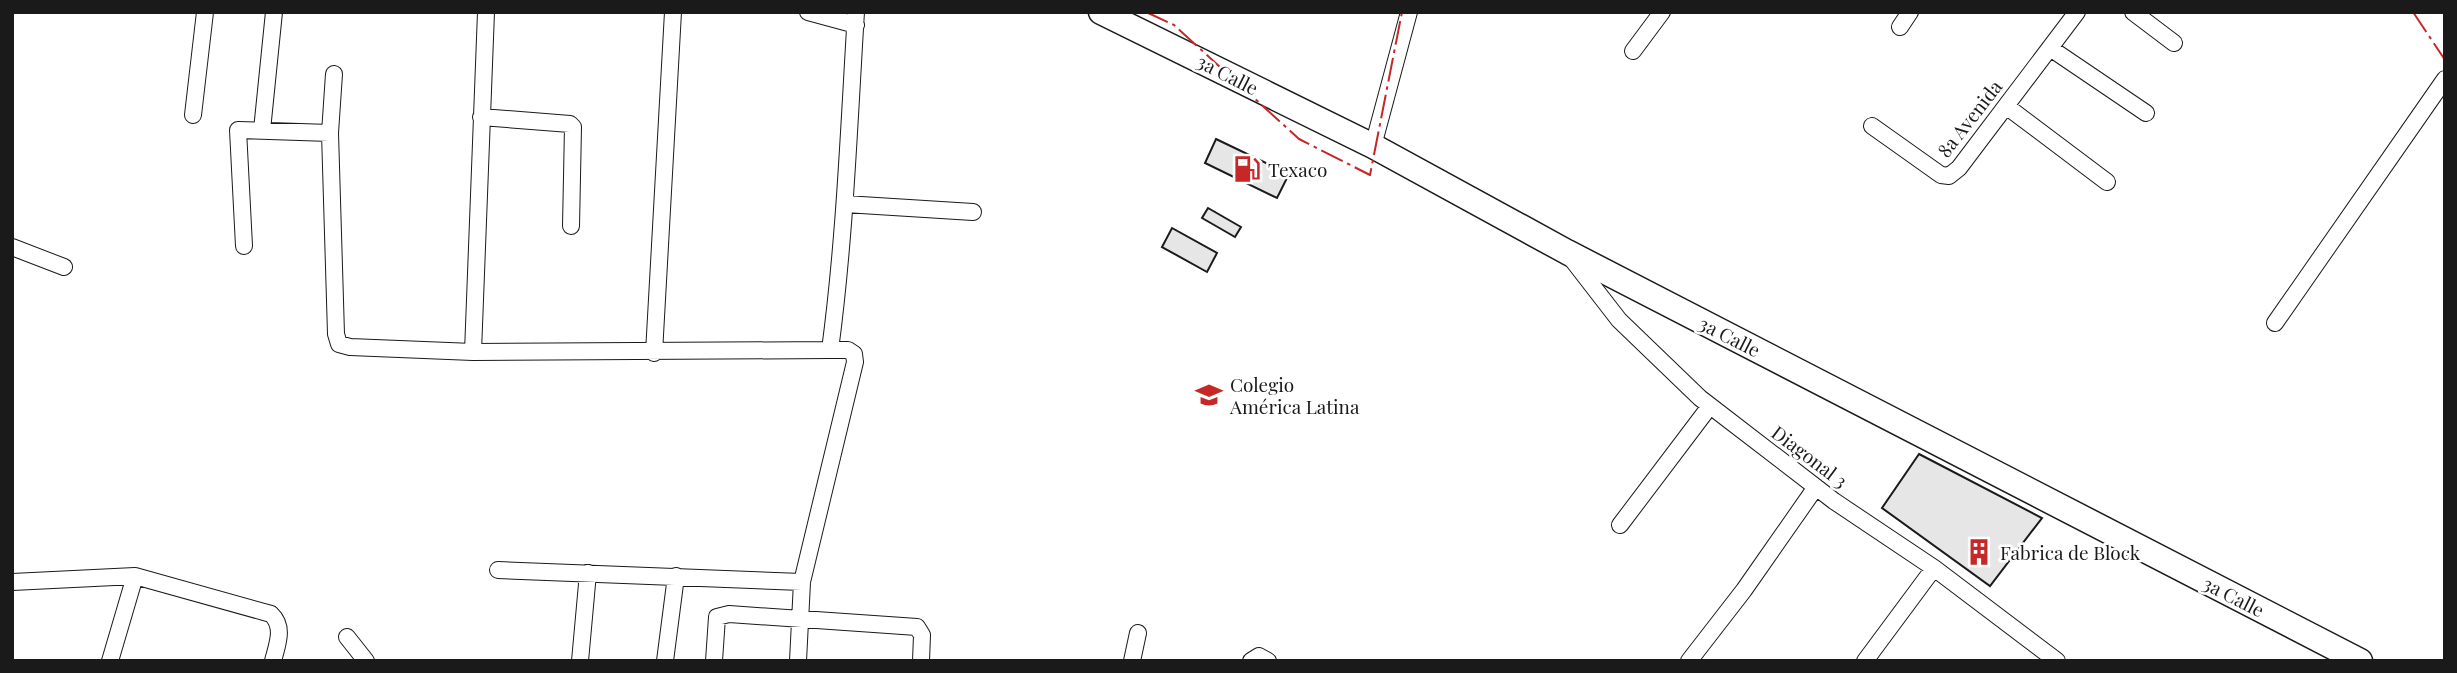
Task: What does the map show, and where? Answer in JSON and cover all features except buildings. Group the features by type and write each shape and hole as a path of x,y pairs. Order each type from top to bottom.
{"main road":[{"name":"3a Calle","path":"1101,12 1373,146 1567,252 2360,661"}],"street":[{"path":"193,115 205,12"},
{"path":"261,130 274,12"},
{"path":"473,352 486,12"},
{"path":"654,352 673,12"},
{"path":"808,12 856,19 845,204 838,293 830,350"},
{"path":"1373,146 1409,12"},
{"path":"1633,51 1662,12"},
{"path":"1900,27 1910,12"},
{"name":"8a Avenida","path":"1872,126 1941,175 1949,176 1959,168 2077,12"},
{"path":"2133,12 2174,43"},
{"path":"2050,48 2146,113"},
{"path":"334,74 330,134 336,334 339,344 350,347 473,352 830,350 854,354 855,362 802,582 798,661"},
{"path":"2275,323 2445,79"},
{"path":"2006,106 2107,182"},
{"path":"481,117 570,124 573,127 570,226"},
{"path":"244,246 237,130 330,134"},
{"path":"845,204 973,212"},
{"path":"12,247 64,267"},
{"name":"Diagonal 3","path":"1567,252 1619,320 1710,406 1816,487 1934,568 2037,655 2057,661"},
{"path":"1620,525 1710,406"},
{"path":"1689,661 1744,590 1816,487"},
{"path":"1865,661 1934,568"},
{"path":"498,570 802,582"},
{"path":"580,661 588,573"},
{"path":"12,582 135,576 271,614 279,628 273,661"},
{"path":"110,661 135,576"},
{"path":"665,661 676,576"},
{"path":"714,661 717,617 722,614 917,628 922,635 921,661"},
{"path":"1132,661 1138,633"},
{"path":"346,637 366,661"},
{"path":"1251,661 1259,656 1268,661"}],"power":[{"path":"1146,12 1174,25 1299,139 1370,175 1402,12"},
{"path":"2413,12 2445,60"}],"place":[{"name":"Texaco","path":"1247,169"},
{"name":"Colegio América Latina","path":"1209,395"},
{"name":"Fabrica de Block","path":"1979,552"}]}
